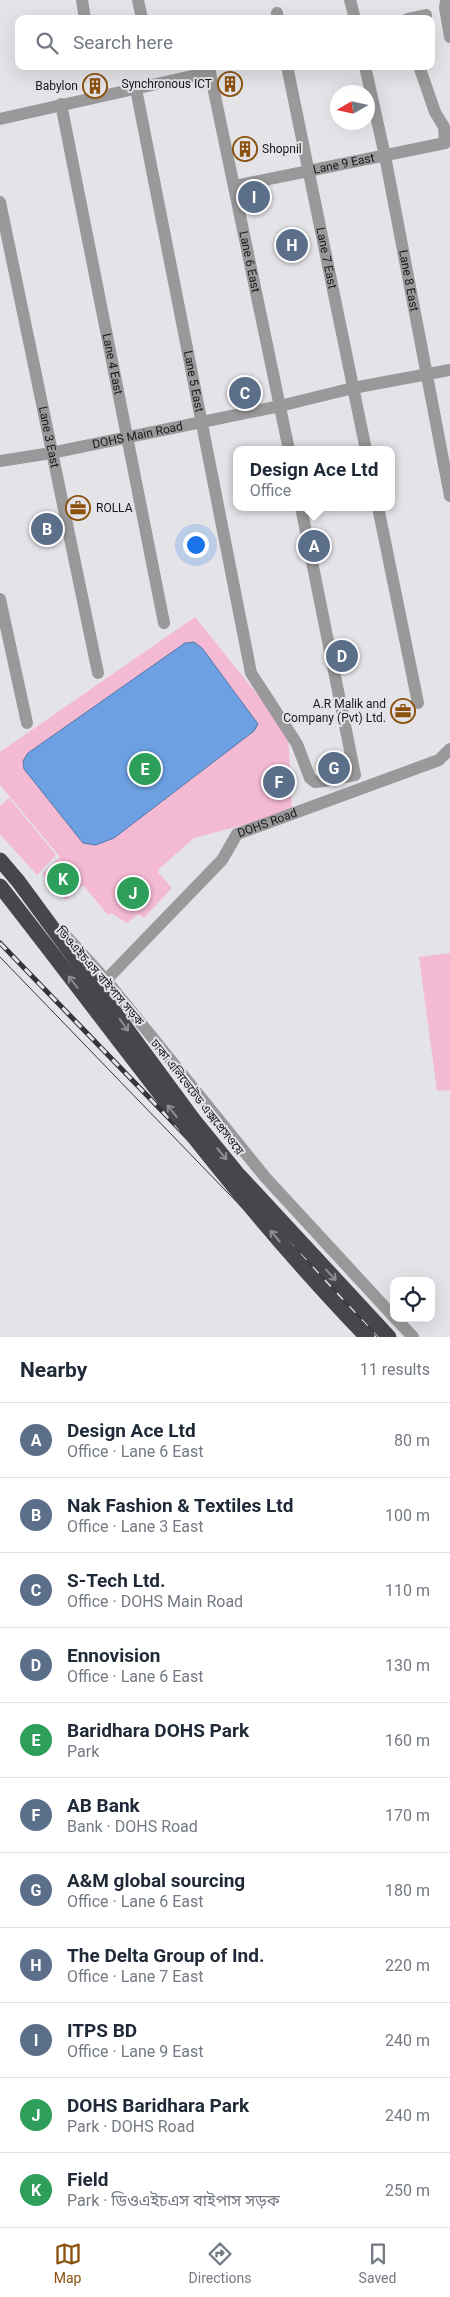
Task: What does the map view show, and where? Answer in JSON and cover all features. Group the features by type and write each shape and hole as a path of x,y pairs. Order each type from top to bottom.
{"highway":[{"name":"ঢাকা এলিভেটেড এক্সপ্রেসওয়ে","path":"0,860 18,881 193,1119 237,1173 389,1337"},
{"path":"0,886 196,1142 316,1285 367,1337"}],"street":[{"path":"82,0 84,15"},
{"path":"138,0 141,15"},
{"path":"350,0 353,15"},
{"path":"446,0 444,8 450,37"},
{"name":"Lane 7 East","path":"289,70 365,446"},
{"name":"Lane 8 East","path":"366,70 385,156 450,496"},
{"path":"420,70 435,112 444,127 448,146"},
{"name":"Lane 6 East","path":"136,89 210,72 288,446"},
{"path":"0,119 61,104 136,89"},
{"name":"Lane 5 East","path":"136,89 200,422 251,673 297,744 310,778 315,782 355,775 302,511"},
{"name":"Lane 4 East","path":"61,104 164,623"},
{"name":"Lane 9 East","path":"235,186 385,156 448,146"},
{"name":"Lane 3 East","path":"0,202 50,452 98,673"},
{"name":"DOHS Main Road","path":"0,461 127,437 280,406 353,388 450,370"},
{"path":"379,511 418,703"},
{"path":"0,599 27,723"},
{"name":"DOHS Road","path":"106,980 222,860 236,834 439,760 450,749"},
{"name":"ডিওএইচএস বাইপাস সড়ক","path":"0,865 106,980 264,1177 390,1314"},
{"name":"ডিওএইচএস বাইপাস সড়ক","path":"398,1322 413,1337"}],"shaded area":[{"path":"195,617 288,733 292,812 194,838 159,869 158,872 172,888 144,918 138,914 127,923 111,913 108,915 83,885 66,900 42,874 60,857 0,785 0,752"},
{"path":"9,798 56,855 37,875 0,834 0,806"},
{"path":"450,953 450,1090 437,1091 419,957"}],"water":[{"path":"194,642 202,648 258,724 254,731 114,838 96,845 83,843 24,769 23,761 28,753 185,643"}],"tram line":[{"path":"0,957 367,1337"}],"railway":[{"path":"0,943 380,1337"}],"place":[{"name":"Synchronous ICT","path":"230,84"},
{"name":"Babylon","path":"95,86"},
{"name":"Shopnil","path":"245,149"},
{"name":"ITPS BD","path":"254,197"},
{"name":"The Delta Group of Ind.","path":"292,245"},
{"name":"S-Tech Ltd.","path":"245,393"},
{"name":"ROLLA","path":"78,508"},
{"name":"Nak Fashion & Textiles Ltd","path":"47,529"},
{"name":"Design Ace Ltd","path":"314,546"},
{"name":"Ennovision","path":"342,656"},
{"name":"A.R Malik and Company (Pvt) Ltd.","path":"403,711"},
{"name":"A&M global sourcing","path":"334,768"},
{"name":"Baridhara DOHS Park","path":"145,769"},
{"name":"AB Bank","path":"279,782"},
{"name":"Field","path":"63,879"},
{"name":"DOHS Baridhara Park","path":"133,893"}]}
